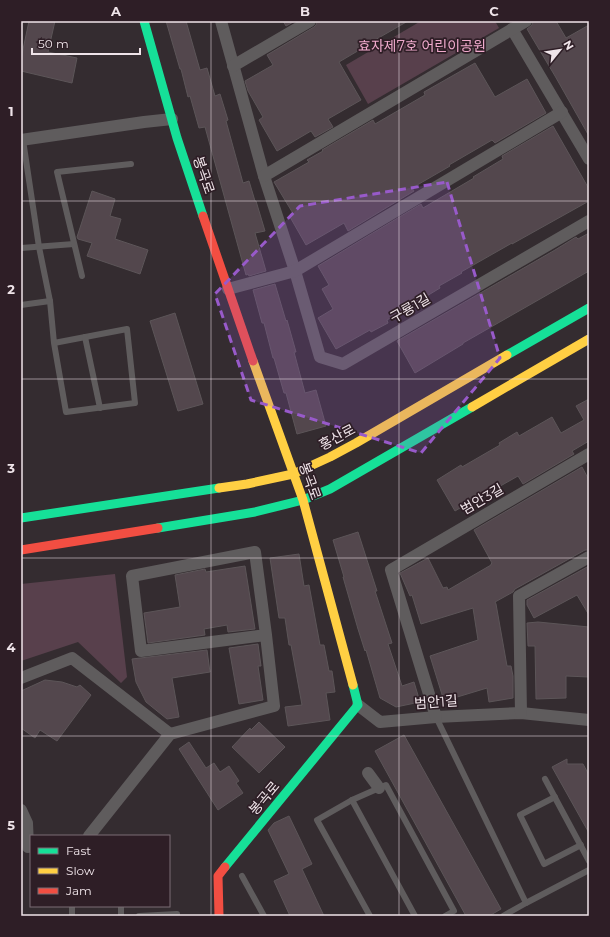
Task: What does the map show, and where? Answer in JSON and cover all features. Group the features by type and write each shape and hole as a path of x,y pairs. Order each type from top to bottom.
{"street":[{"name":"봉곡로","path":"144,21 172,119 228,289 303,500 358,705 218,876 219,916"},
{"name":"구룡1길","path":"221,21 264,176 295,271 320,357 343,364 589,221"},
{"path":"234,66 310,21"},
{"path":"264,176 526,21"},
{"path":"512,29 589,159"},
{"path":"228,289 295,271 562,112"},
{"path":"22,140 172,119"},
{"name":"홍산로","path":"21,518 247,484 293,474 356,443 589,308"},
{"path":"21,550 255,512 303,500 330,489 589,339"},
{"name":"범안3길","path":"436,716 391,570 589,454"},
{"path":"90,835 170,734 274,706 266,636 255,552 132,576 140,651 266,636"},
{"path":"521,713 519,596 589,557"},
{"path":"21,678 72,658 170,734"},
{"name":"범안1길","path":"358,705 380,722 436,716 521,713 589,720"},
{"path":"368,773 379,788"},
{"path":"21,810 27,823 27,847"}],"lane":[{"path":"22,140 39,247 50,301 54,342 66,412 135,403 127,329 54,342"},
{"path":"82,276 57,172 131,164"},
{"path":"21,248 74,244"},
{"path":"21,305 50,301"},
{"path":"85,337 100,408"},
{"path":"436,716 526,903"},
{"path":"545,779 589,861"},
{"path":"370,916 317,820 352,800 386,785 454,912 445,916"},
{"path":"555,797 520,815 544,864 581,845"},
{"path":"352,800 415,916"},
{"path":"503,916 589,870"},
{"path":"242,876 264,916"},
{"path":"140,916 177,914 177,916"}],"highlighted area":[{"path":"447,182 500,358 421,453 251,400 215,294 300,206"}],"green space":[{"name":"효자제7호 어린이공원","path":"421,21 495,21 499,28 368,104 346,65"},
{"path":"115,574 127,677 121,683 78,642 21,661 21,584"}],"building":[{"path":"29,21 55,21 48,52 77,58 72,83 21,71 21,59"},
{"path":"166,21 186,21 200,70 207,68 215,96 220,94 228,120 226,121 243,183 249,181 265,231 255,233 266,271 249,276 248,274 246,275 205,127 199,128 190,96 188,97"},
{"path":"283,21 295,21 286,26"},
{"path":"317,21 408,21 339,62 361,100 328,119 333,127 315,137 311,131 277,151 259,120 263,117 248,91 245,81 273,65 267,55 314,27"},
{"path":"533,21 556,21 566,38 589,25 589,136 527,29 532,25"},
{"path":"475,63 495,97 527,79 546,113 495,143 492,140 449,165 450,166 412,188 414,191 348,231 344,223 306,245 290,217 294,215 274,182 309,162 307,160 323,151 322,150 373,120 375,124 425,95 424,92"},
{"path":"553,126 589,189 589,201 461,272 462,273 439,286 440,288 387,320 388,323 371,332 370,330 336,349 318,318 333,309 322,289 329,285 318,266 421,204 423,208 474,178 473,177 503,159 502,156"},
{"path":"92,191 115,199 110,216 121,219 115,239 148,250 140,274 87,256 92,243 78,239 77,237"},
{"path":"589,233 589,271 463,343 415,373 397,341 576,237 578,239"},
{"path":"275,284 296,352 294,352 305,393 316,390 326,426 297,434 286,393 284,393 253,290"},
{"path":"175,313 203,404 178,411 150,321"},
{"path":"589,399 589,441 572,451 574,454 523,484 518,476 455,511 437,480 461,465 462,467 500,445 499,443 517,432 519,436 552,417 561,433 584,420 576,406"},
{"path":"582,467 589,480 589,550 585,550 515,589 513,592 495,602 507,666 511,666 513,676 513,698 489,702 487,688 444,701 430,656 478,640 473,608 421,624 412,595 410,596 400,573 428,558 443,588 447,587 448,590 491,565 492,563 474,530"},
{"path":"358,532 392,643 388,644 402,686 414,682 420,702 396,707 380,698 366,650 365,651 358,629 333,540"},
{"path":"299,554 304,586 309,585 320,645 324,645 329,671 332,671 335,692 326,693 330,720 288,726 285,707 302,705 291,645 289,645 285,618 279,618 270,558"},
{"path":"245,566 255,629 228,632 227,625 204,629 205,635 148,643 144,613 180,607 175,575 205,569 206,572"},
{"path":"589,566 589,615 577,595 534,618 527,605 527,600"},
{"path":"538,622 589,627 589,677 566,676 566,698 536,699 535,646 528,646 527,623"},
{"path":"258,644 261,666 258,666 263,700 239,704 229,648"},
{"path":"207,650 210,672 172,678 179,717 167,719 146,702 136,682 132,659"},
{"path":"45,680 62,682 77,687 80,685 91,695 57,741 40,730 35,738 21,728 21,691"},
{"path":"259,722 285,747 259,773 232,747 250,728 251,730"},
{"path":"404,735 501,909 489,916 466,916 375,751"},
{"path":"189,742 206,768 214,763 220,772 229,766 239,781 236,783 243,793 218,810 179,749"},
{"path":"567,759 567,764 583,764 589,775 589,833 552,767"},
{"path":"289,816 312,864 302,869 324,916 290,916 274,881 289,874 268,830 274,823"}],"traffic: fast":[{"path":"144,21 177,138 203,216"},
{"path":"507,355 589,308"},
{"path":"158,528 255,512 303,500 330,489 472,407"},
{"path":"21,518 219,488"},
{"path":"225,867 358,705 353,685"}],"traffic: slow":[{"path":"472,407 589,339"},
{"path":"219,488 247,484 293,474 330,457 507,355"},
{"path":"253,361 303,500 353,685"}],"traffic: jam":[{"path":"203,216 253,361"},
{"path":"21,550 158,528"},
{"path":"219,916 218,876 225,867"}]}
